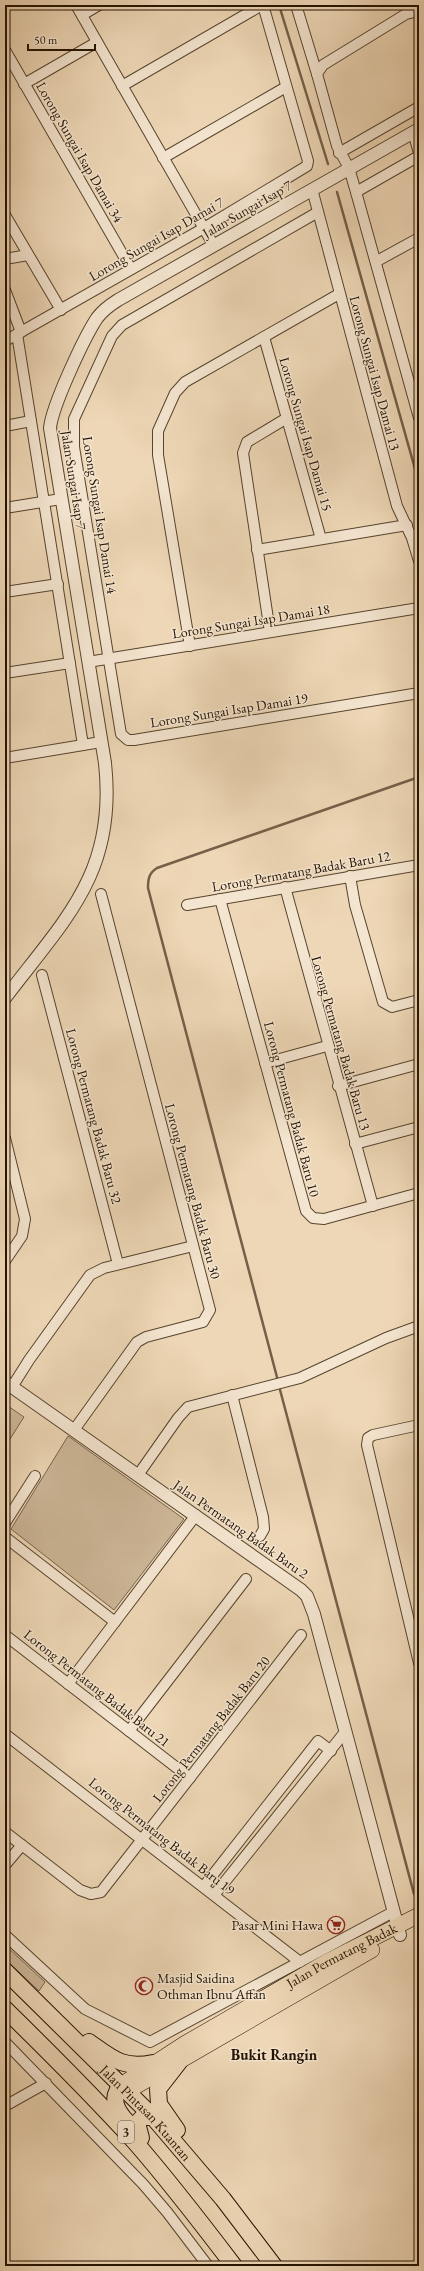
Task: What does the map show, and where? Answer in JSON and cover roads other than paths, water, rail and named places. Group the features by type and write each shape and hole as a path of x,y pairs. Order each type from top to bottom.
{"highway":[{"name":"Jalan Pintasan Kuantan","path":"5,1971 55,2018 121,2090 153,2117 208,2180 274,2266"},
{"path":"5,1998 95,2086 121,2090 117,2109 183,2186 238,2266"},
{"name":"Jalan Pintasan Kuantan","path":"5,2009 87,2090 136,2143 178,2193 234,2266"},
{"path":"55,2018 122,2064 132,2066 153,2063"},
{"path":"179,2062 161,2083 158,2090 159,2104 190,2148 208,2180"},
{"path":"141,2138 137,2123 143,2117 153,2117"}],"main road":[{"name":"Jalan Permatang Badak","path":"121,2090 153,2063 326,1962 419,1915"},
{"name":"Jalan Permatang Badak","path":"121,2090 179,2062 397,1925 419,1924"}],"street":[{"path":"76,5 214,246"},
{"path":"82,15 99,5"},
{"path":"122,86 262,5 286,87 163,158"},
{"path":"296,5 339,152 349,168 377,261 419,418"},
{"path":"317,74 323,65 406,14 419,11"},
{"path":"24,84 97,42"},
{"name":"Lorong Sungai Isap Damai 34","path":"5,50 131,269"},
{"name":"Lorong Sungai Isap Damai 7","path":"5,341 204,228 308,166 308,161 286,87"},
{"path":"339,152 419,106"},
{"path":"416,130 419,153"},
{"name":"Jalan Sungai Isap 7","path":"5,998 84,891 95,865 104,834 107,800 101,742 50,436 51,420 60,396 97,318 114,302 416,130"},
{"path":"356,192 419,156"},
{"name":"Lorong Sungai Isap Damai 13","path":"312,189 397,506 407,525 419,561"},
{"name":"Lorong Sungai Isap Damai 14","path":"109,658 72,427 76,412 102,356 112,336 122,325 318,212"},
{"path":"5,215 60,310"},
{"path":"377,261 419,238"},
{"path":"5,259 28,255"},
{"path":"5,290 19,333 31,421 83,745"},
{"path":"190,646 158,455 158,431 175,393 184,382 339,294"},
{"name":"Lorong Sungai Isap Damai 15","path":"264,337 321,539"},
{"path":"270,632 243,467 244,447 252,438 287,418"},
{"path":"5,426 31,421"},
{"path":"5,508 61,499"},
{"path":"257,550 407,525"},
{"path":"5,592 58,584"},
{"name":"Lorong Sungai Isap Damai 18","path":"88,662 419,608"},
{"name":"Lorong Sungai Isap Damai 19","path":"109,658 122,734 128,740 419,693"},
{"path":"5,673 70,663"},
{"path":"5,758 101,742"},
{"name":"Lorong Permatang Badak Baru 12","path":"187,905 220,898 419,865"},
{"path":"350,876 355,905 383,1002 392,1007 419,1000"},
{"name":"Lorong Permatang Badak Baru 13","path":"285,887 338,1086 373,1206"},
{"name":"Lorong Permatang Badak Baru 30","path":"74,1430 137,1342 146,1338 198,1324 206,1320 210,1310 101,894"},
{"name":"Lorong Permatang Badak Baru 10","path":"220,898 304,1205 309,1216 318,1220 324,1219 419,1193"},
{"name":"Lorong Permatang Badak Baru 32","path":"42,975 118,1264"},
{"path":"265,1063 327,1046"},
{"path":"338,1086 419,1064"},
{"path":"355,1144 419,1127"},
{"path":"5,1138 25,1219 22,1236 5,1261"},
{"path":"9,1385 85,1280 96,1270 193,1246"},
{"path":"138,1475 182,1412 195,1405 312,1374 386,1338 419,1326"},
{"name":"Jalan Permatang Badak Baru 2","path":"9,1385 196,1515 307,1596 314,1614 397,1925"},
{"path":"232,1395 263,1517 264,1529 260,1536"},
{"path":"419,1425 373,1435 368,1438 368,1445 419,1663"},
{"path":"5,1523 35,1476"},
{"path":"68,1684 196,1515"},
{"path":"5,1537 115,1622"},
{"path":"129,1731 246,1579"},
{"name":"Lorong Permatang Badak Baru 21","path":"5,1635 190,1778"},
{"name":"Lorong Permatang Badak Baru 20","path":"5,1832 80,1890 96,1894 106,1888 301,1635"},
{"path":"215,1894 345,1732"},
{"name":"Lorong Permatang Badak Baru 19","path":"5,1734 215,1894 300,1962"},
{"path":"204,1886 318,1741 331,1751"},
{"path":"5,1865 22,1845"},
{"path":"5,1935 85,2008 150,2042 300,1962 397,1925"},
{"path":"5,2042 156,2199 208,2266"},
{"path":"5,2106 46,2083"}],"waterway":[{"path":"279,5 328,164"},
{"path":"337,192 419,483"},
{"path":"278,1381 148,888 149,879 152,872 157,868 419,777"},
{"path":"279,1386 414,1894"}],"place":[{"name":"Pasar Mini Hawa","path":"336,1925"},
{"name":"Masjid Saidina Othman Ibnu Affan","path":"144,1986"}],"district":[{"name":"Bukit Rangin","path":"274,2055"}]}
